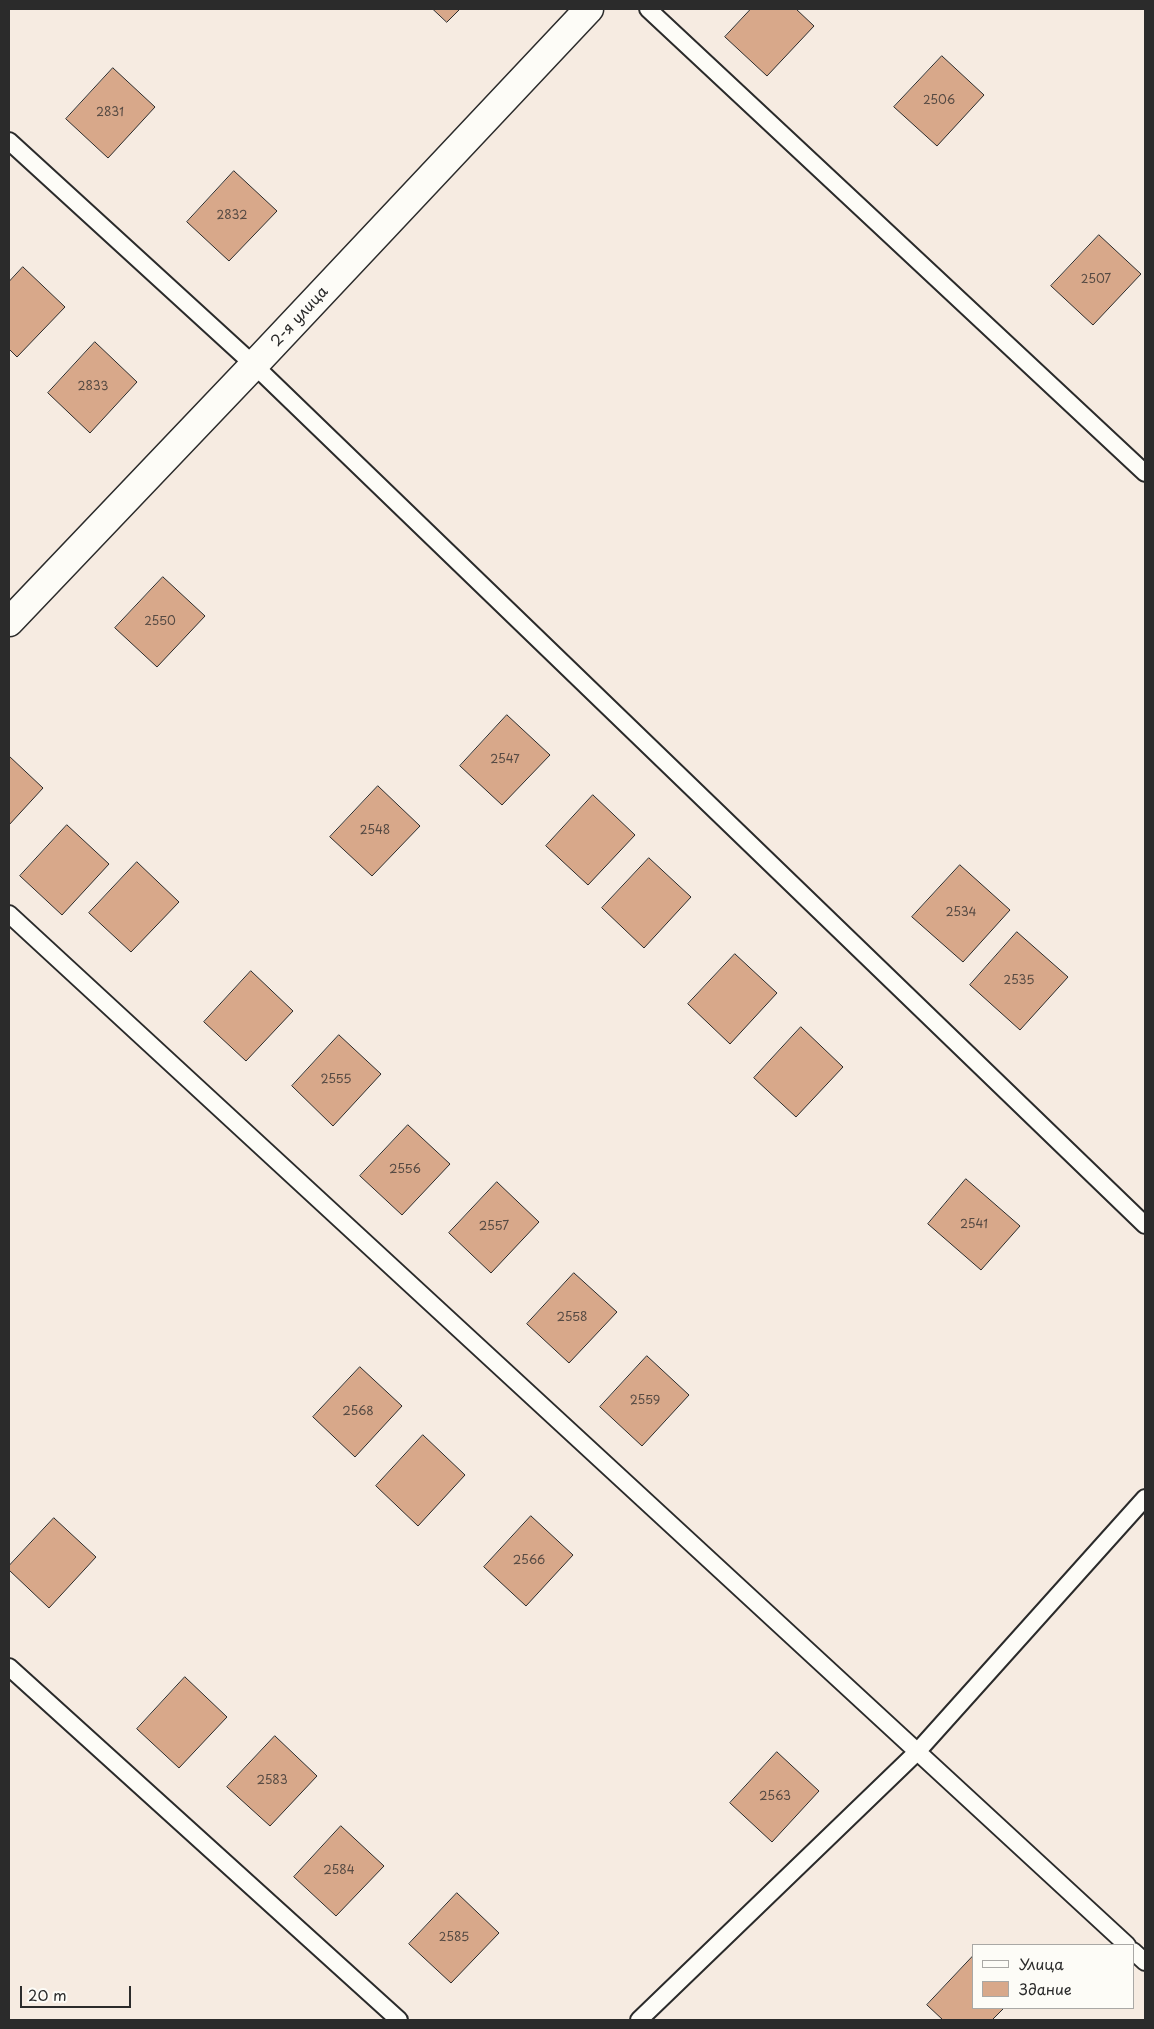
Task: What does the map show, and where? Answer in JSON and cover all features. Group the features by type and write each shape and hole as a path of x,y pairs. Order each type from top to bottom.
{"street":[{"name":"2-я улица","path":"9,622 254,366 589,9"}],"lane":[{"path":"648,9 1145,473"},
{"path":"9,141 254,366 1145,1225"},
{"path":"9,914 1126,1944"},
{"path":"638,2020 917,1752 1145,1498"},
{"path":"9,1667 399,2020"},
{"path":"1134,1952 1145,1962"}],"building":[{"path":"433,9 460,9 447,22"},
{"path":"751,9 796,9 814,26 767,76 725,37"},
{"path":"942,56 984,95 937,146 894,107"},
{"path":"113,68 155,107 108,158 66,119"},
{"path":"234,171 277,211 229,261 187,222"},
{"path":"1099,235 1141,274 1093,325 1051,286"},
{"path":"23,267 65,307 17,357 9,349 9,282"},
{"path":"95,342 137,382 90,433 48,393"},
{"path":"163,577 205,616 157,667 115,628"},
{"path":"507,715 550,755 502,805 460,766"},
{"path":"9,756 43,788 9,825"},
{"path":"378,786 420,826 372,876 330,837"},
{"path":"593,795 635,835 588,885 546,846"},
{"path":"67,825 109,864 62,915 20,876"},
{"path":"649,858 691,897 644,948 602,908"},
{"path":"137,862 179,902 131,952 89,913"},
{"path":"960,865 1010,910 963,962 912,917"},
{"path":"1017,932 1068,977 1020,1030 970,985"},
{"path":"735,954 777,993 730,1044 688,1004"},
{"path":"251,971 293,1011 246,1061 204,1022"},
{"path":"801,1027 843,1067 796,1117 754,1078"},
{"path":"339,1035 381,1074 333,1126 292,1086"},
{"path":"408,1125 450,1164 402,1215 360,1176"},
{"path":"966,1179 1020,1226 981,1270 928,1224"},
{"path":"497,1182 539,1222 491,1273 449,1233"},
{"path":"574,1273 617,1312 569,1363 527,1324"},
{"path":"647,1356 689,1395 642,1446 600,1407"},
{"path":"360,1367 402,1406 355,1457 313,1417"},
{"path":"423,1435 465,1475 418,1526 376,1486"},
{"path":"531,1516 573,1555 526,1606 484,1567"},
{"path":"54,1518 96,1557 49,1608 9,1570 9,1566"},
{"path":"185,1677 227,1717 179,1768 137,1729"},
{"path":"275,1736 317,1776 270,1826 227,1787"},
{"path":"777,1752 819,1791 772,1842 730,1803"},
{"path":"341,1826 384,1866 336,1916 294,1877"},
{"path":"457,1893 499,1933 451,1983 409,1944"},
{"path":"972,1957 972,2009 1003,2009 992,2020 943,2020 927,2005"}]}
